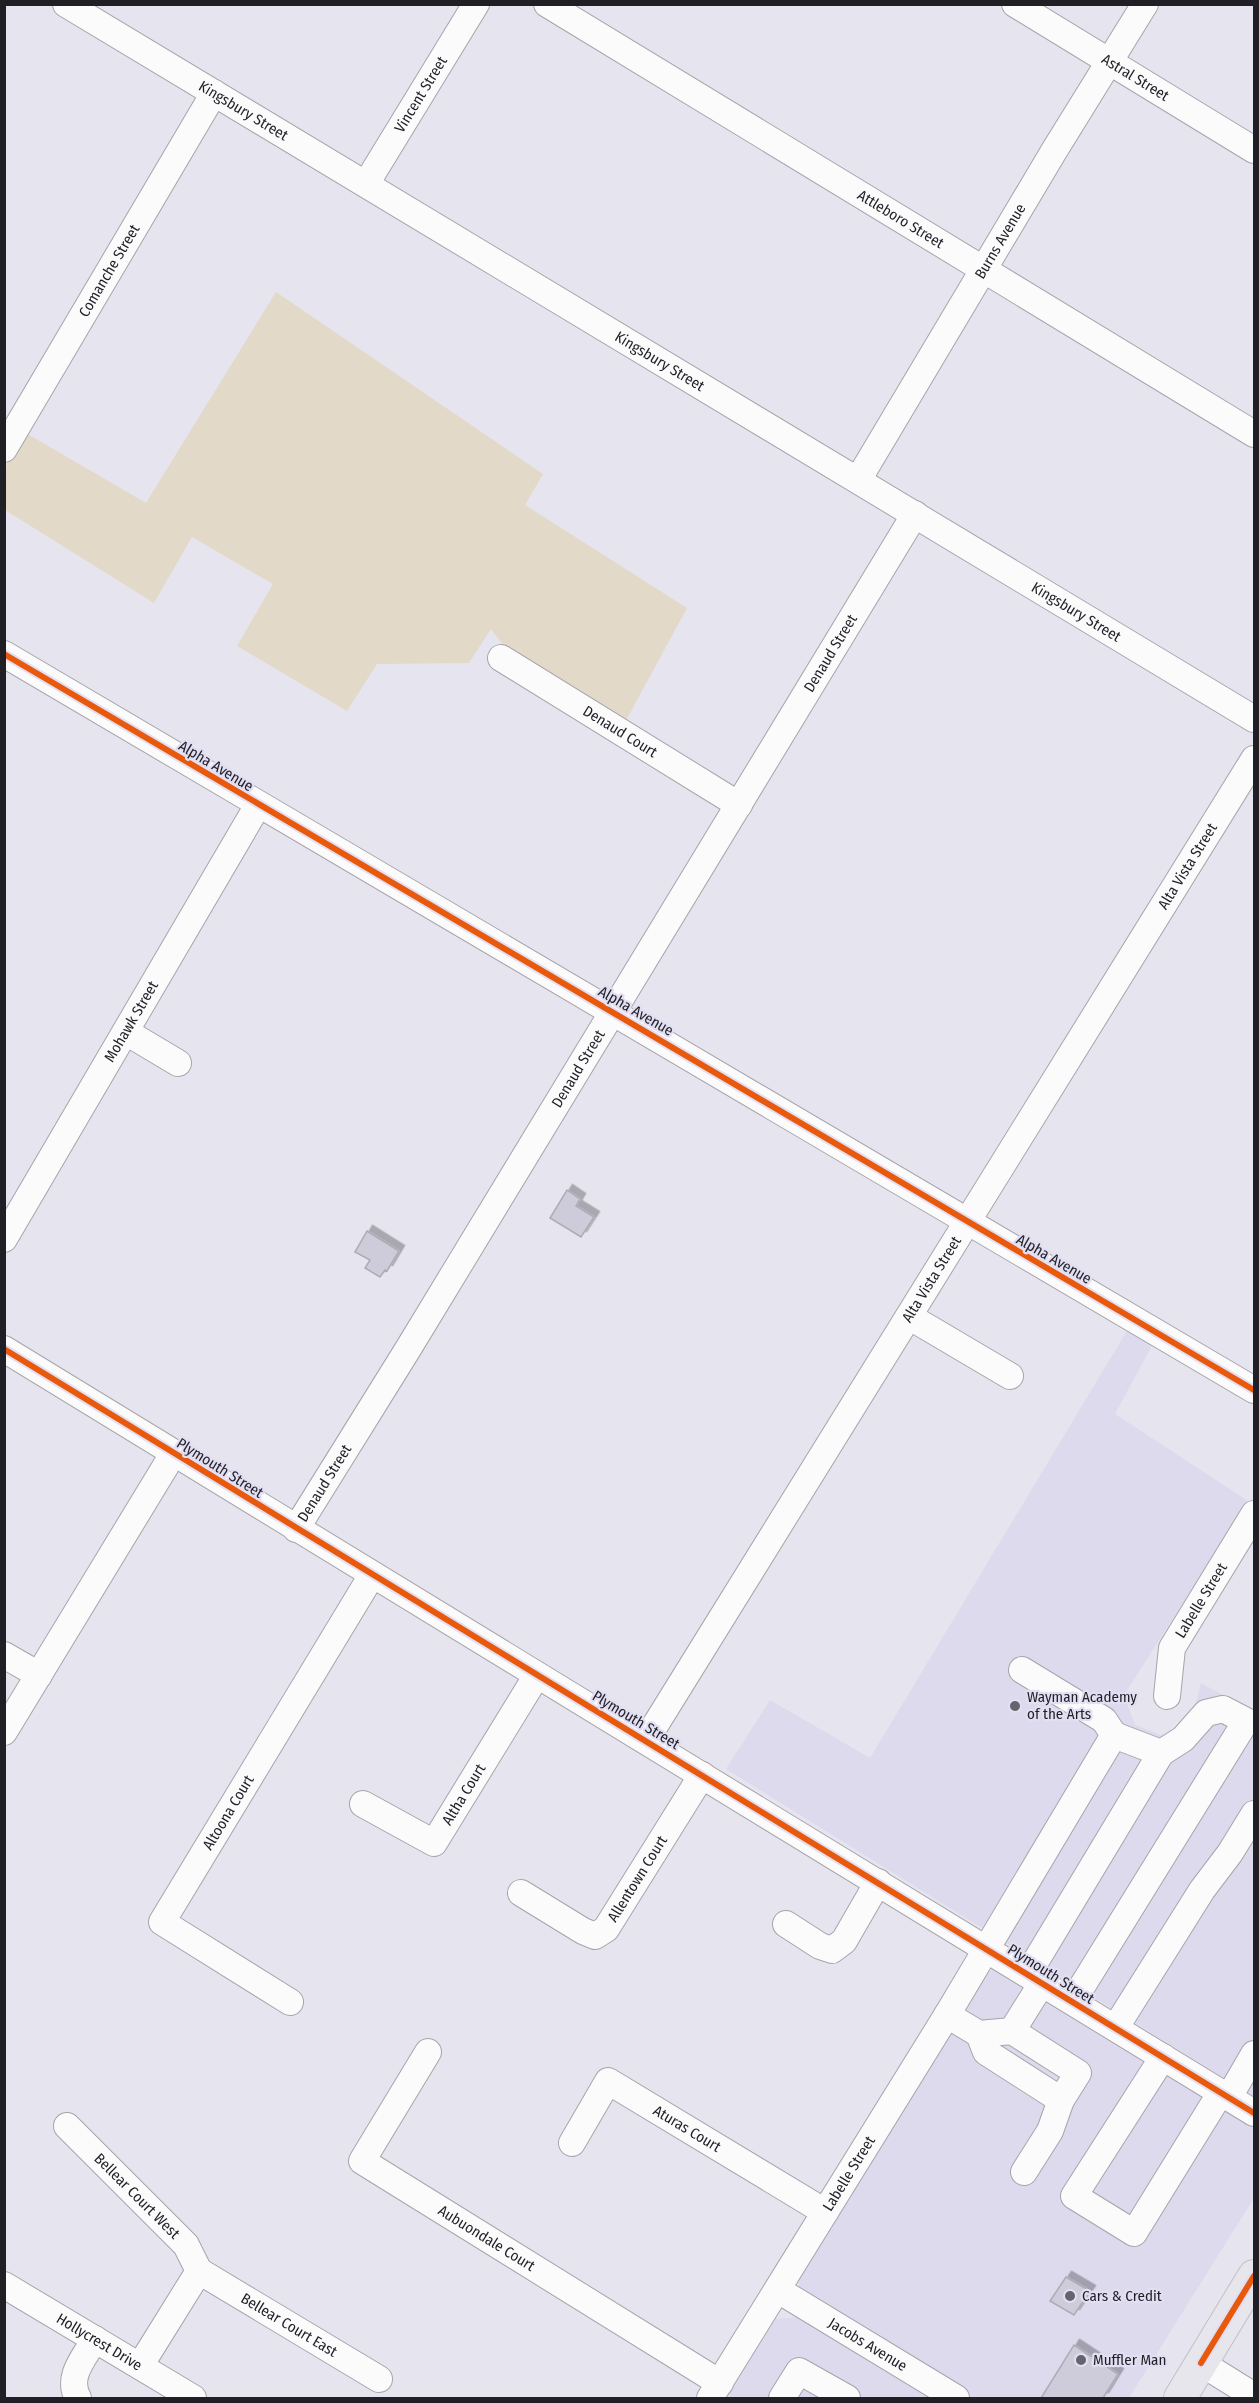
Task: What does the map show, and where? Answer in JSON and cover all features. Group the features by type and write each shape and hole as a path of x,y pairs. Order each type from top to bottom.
{"main road":[{"path":"1180,2398 1254,2276"}],"street":[{"name":"Kingsbury Street","path":"66,4 1254,719"},
{"name":"Vincent Street","path":"366,184 476,4"},
{"name":"Attleboro Street","path":"547,4 1254,434"},
{"name":"Astral Street","path":"1015,4 1254,150"},
{"name":"Burns Avenue","path":"858,480 1145,4"},
{"name":"Comanche Street","path":"4,449 12,421 214,93"},
{"name":"Denaud Street","path":"296,1529 915,514"},
{"name":"Alpha Avenue","path":"4,654 1254,1390"},
{"name":"Denaud Court","path":"501,658 739,805"},
{"name":"Alta Vista Street","path":"646,1740 1254,759"},
{"name":"Mohawk Street","path":"4,1239 258,805"},
{"path":"126,1032 178,1063"},
{"path":"909,1317 1010,1376"},
{"name":"Plymouth Street","path":"4,1349 1254,2113"},
{"path":"4,1732 173,1454"},
{"name":"Labelle Street","path":"1167,1696 1172,1648 1254,1515"},
{"name":"Altoona Court","path":"290,2001 162,1922 372,1575"},
{"path":"4,1654 39,1676"},
{"path":"1022,1670 1104,1720 1114,1735 1161,1753"},
{"name":"Altha Court","path":"363,1804 434,1843 537,1675"},
{"path":"1012,2031 1035,1978 1161,1753 1183,1739 1206,1713 1223,1709 1250,1723 1073,2001"},
{"name":"Labelle Street","path":"715,2391 947,2015 1114,1735"},
{"name":"Allentown Court","path":"521,1893 583,1931 595,1936 606,1929 702,1775"},
{"path":"1116,2027 1202,1890 1230,1853 1254,1814"},
{"path":"786,1923 820,1946 832,1950 844,1941 878,1882"},
{"path":"947,2015 979,2034 1012,2031 1078,2073 1061,2100 1050,2131 1024,2172"},
{"path":"979,2034 986,2052 1061,2100"},
{"name":"Aubuondale Court","path":"428,2052 362,2160 715,2391"},
{"path":"1163,2057 1074,2196 1134,2233 1254,2054"},
{"name":"Aturas Court","path":"572,2143 608,2081 825,2212"},
{"name":"Bellear Court West","path":"67,2126 186,2245 199,2271"},
{"path":"140,2366 199,2271"},
{"name":"Bellear Court East","path":"199,2271 379,2379"},
{"name":"Hollycrest Drive","path":"4,2285 140,2366 187,2397"},
{"name":"Jacobs Avenue","path":"778,2290 957,2398"},
{"path":"78,2398 73,2389 74,2374 95,2339"},
{"path":"1201,2363 1254,2396"},
{"path":"782,2398 799,2371 848,2398"}],"shaded area":[{"path":"276,292 543,474 525,505 687,608 623,726 506,649 491,629 469,663 377,664 347,711 237,646 273,584 192,537 154,603 5,510 4,470 24,432 146,503"},
{"name":"Wayman Academy of the Arts","path":"1130,1326 1155,1340 1115,1414 1248,1501 1124,1695 1135,1725 1166,1737 1193,1714 1201,1683 1254,1712 1254,2097 726,1769 770,1700 870,1758"},
{"path":"991,1970 1007,1973 1254,2124 1254,2198 1129,2398 967,2398 800,2290 797,2279 978,1986"},
{"path":"802,2317 934,2398 725,2398 775,2319"}],"building":[{"path":"567,1190 580,1199 576,1206 594,1217 581,1237 550,1218"},
{"path":"367,1231 399,1251 387,1271 385,1270 380,1277 365,1268 370,1260 355,1252"},
{"name":"Cars & Credit","path":"1066,2277 1090,2291 1074,2315 1050,2301"},
{"name":"Muffler Man","path":"1074,2345 1118,2374 1103,2398 1041,2398"}],"cycle path":[{"path":"4,654 1254,1390"},
{"path":"4,1349 1254,2113"},
{"path":"1201,2363 1254,2276"}],"place":[{"name":"Wayman Academy of the Arts","path":"1015,1706"},
{"name":"Cars & Credit","path":"1070,2296"},
{"name":"Muffler Man","path":"1081,2360"}]}
